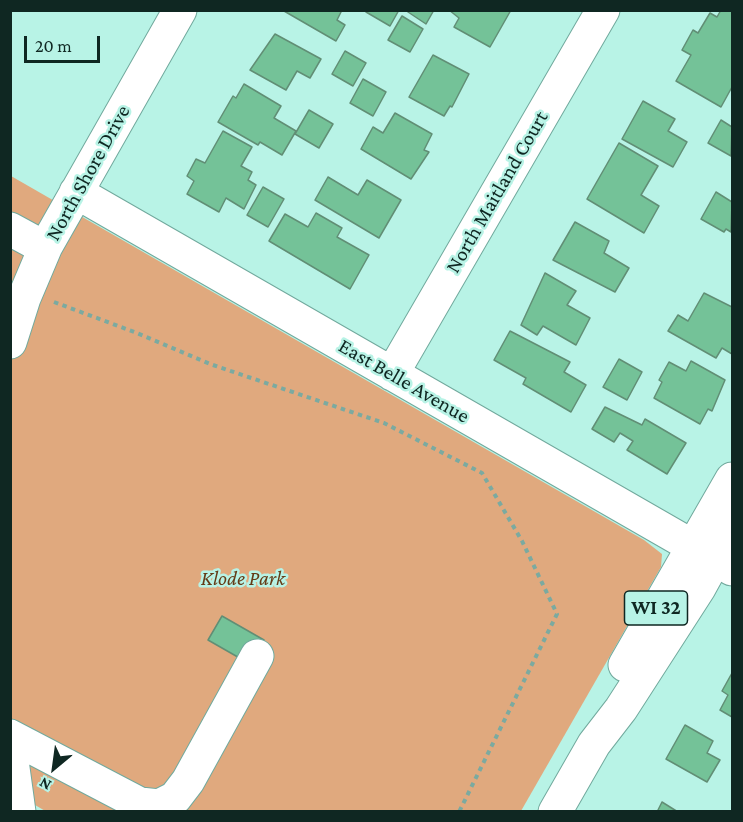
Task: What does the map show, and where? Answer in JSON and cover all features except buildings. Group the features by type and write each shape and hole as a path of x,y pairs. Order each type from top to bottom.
{"street":[{"name":"North Shore Drive","path":"10,342 27,291 45,248 180,10"},
{"name":"North Maitland Court","path":"392,374 603,10"},
{"name":"East Belle Avenue","path":"76,192 713,558"},
{"path":"10,229 45,248"},
{"name":"WI 32","path":"713,558 732,479"},
{"name":"WI 32","path":"555,812 594,744 621,709 732,528"},
{"path":"10,736 140,804 159,806 175,798 188,781 257,657"},
{"path":"10,746 18,812"}],"path":[{"path":"27,291 210,364 384,423 482,473 522,541 557,614 459,812"}],"green space":[{"name":"Klode Park","path":"11,176 644,540 662,554 661,567 521,811 47,812 11,791"}]}
